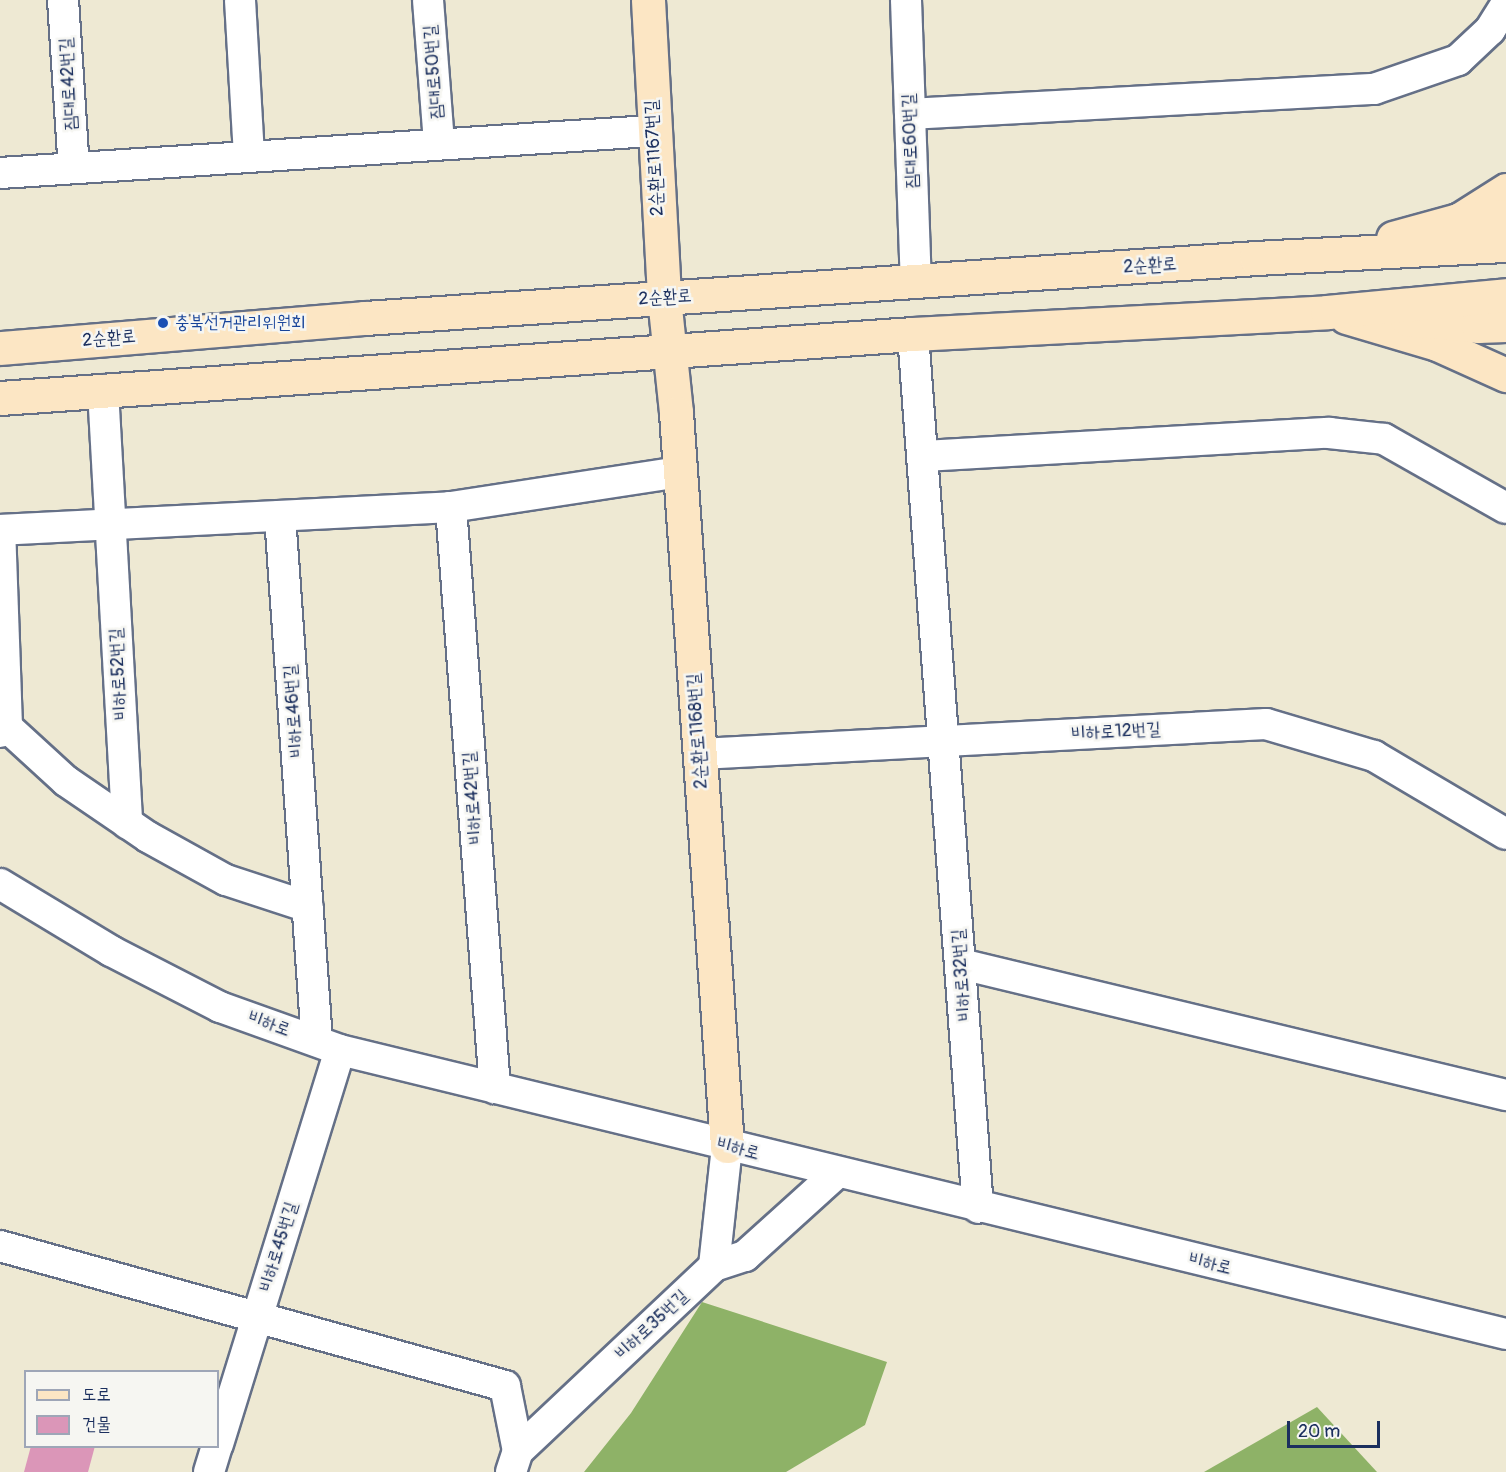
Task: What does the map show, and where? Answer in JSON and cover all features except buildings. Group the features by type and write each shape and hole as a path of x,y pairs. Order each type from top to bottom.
{"main road":[{"name":"2순환로1167번길","path":"648,0 652,131 664,306"},
{"path":"1458,220 1506,190"},
{"name":"2순환로","path":"1331,255 1458,220 1506,216"},
{"name":"2순환로","path":"0,348 664,306 916,281 1506,245"},
{"path":"0,398 913,334 1327,312 1506,295"},
{"name":"2순환로1168번길","path":"664,306 680,472 727,1146"},
{"path":"1327,312 1478,326 1506,325"},
{"path":"1327,312 1437,344 1506,375"}],"street":[{"name":"짐대로42번길","path":"63,0 74,168"},
{"path":"240,0 249,156"},
{"name":"짐대로50번길","path":"428,0 439,144"},
{"name":"짐대로60번길","path":"906,0 916,281"},
{"path":"910,114 1374,89 1458,60 1490,30 1506,4"},
{"path":"0,173 652,131"},
{"name":"비하로32번길","path":"913,334 924,456 978,1208"},
{"name":"비하로52번길","path":"103,390 127,823"},
{"path":"924,456 1329,433 1384,440 1506,508"},
{"path":"308,907 226,880 127,823 66,781 4,730 0,530 451,507 680,472"},
{"name":"비하로42번길","path":"451,507 495,1088"},
{"name":"비하로46번길","path":"280,516 308,907 329,1046"},
{"name":"비하로12번길","path":"700,754 1266,724 1374,756 1506,834"},
{"name":"비하로","path":"0,884 111,951 220,1007 329,1046 495,1088 661,1126 727,1146 978,1208 1506,1334"},
{"path":"961,964 1506,1095"},
{"name":"비하로45번길","path":"219,1439 256,1319 329,1046"},
{"path":"727,1146 714,1266 745,1256 837,1173"},
{"path":"0,1246 256,1319 505,1386 514,1461"},
{"name":"비하로35번길","path":"514,1461 714,1266"},
{"name":"비하로45번길","path":"209,1472 216,1448"}],"green space":[{"path":"702,1302 887,1362 865,1425 786,1472 584,1472 631,1413"},
{"path":"1317,1407 1377,1472 1204,1472"}],"place":[{"name":"충북선거관리위원회","path":"163,323"}]}
